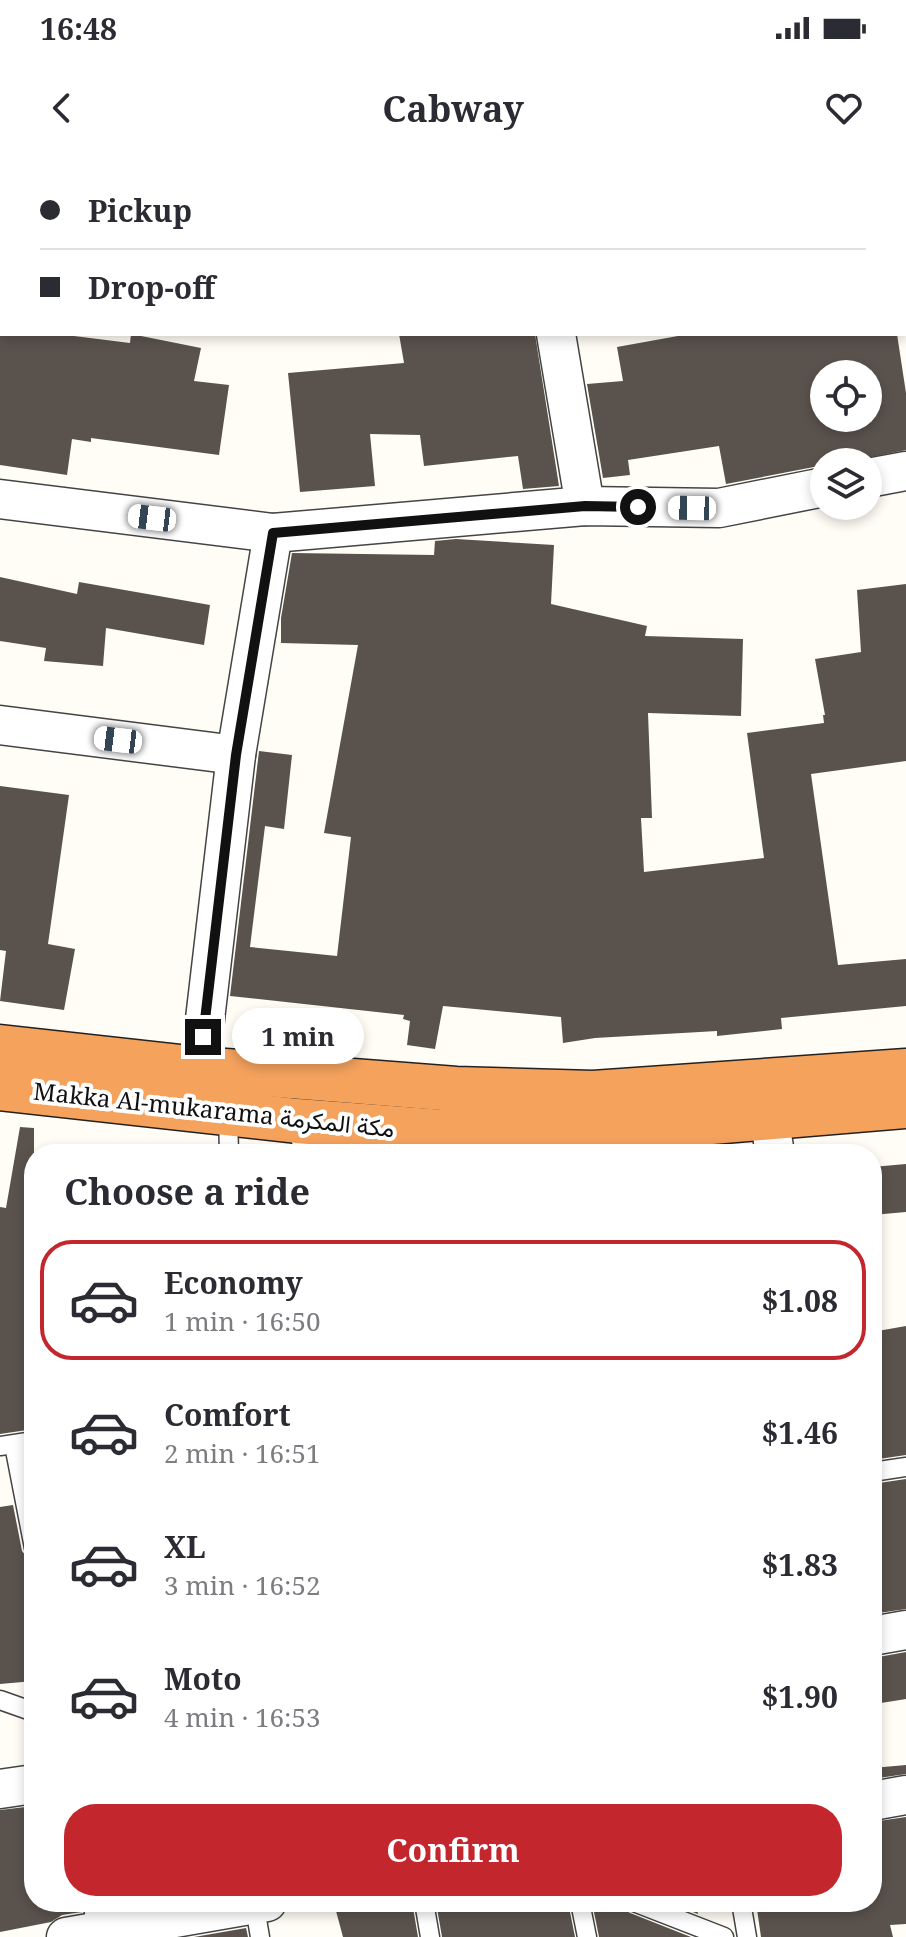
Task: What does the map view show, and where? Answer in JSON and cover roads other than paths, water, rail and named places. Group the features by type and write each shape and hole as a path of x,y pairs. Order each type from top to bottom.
{"highway":[{"name":"Makka Al-mukarama مكة المكرمة","path":"0,1047 300,1137 445,1143 617,1142 772,1135 906,1106"},
{"name":"Makka Al-mukarama مكة المكرمة","path":"0,1088 213,1111 456,1089 593,1093 906,1071"}],"street":[{"path":"556,336 585,506"},
{"path":"882,475 906,471"},
{"path":"0,499 273,533 585,506 719,508 810,490"},
{"path":"213,1111 236,755 273,533"},
{"path":"0,725 236,755"},
{"path":"882,1634 906,1630"},
{"path":"0,1789 24,1785"},
{"path":"882,1799 906,1795"},
{"path":"88,1927 248,1912"}],"lane":[{"path":"7,1445 24,1510"},
{"path":"882,1471 906,1467"},
{"path":"0,1700 24,1708"},
{"path":"426,1912 430,1937"},
{"path":"582,1912 587,1937"},
{"path":"660,1912 724,1937"},
{"path":"743,1912 747,1937"}]}
